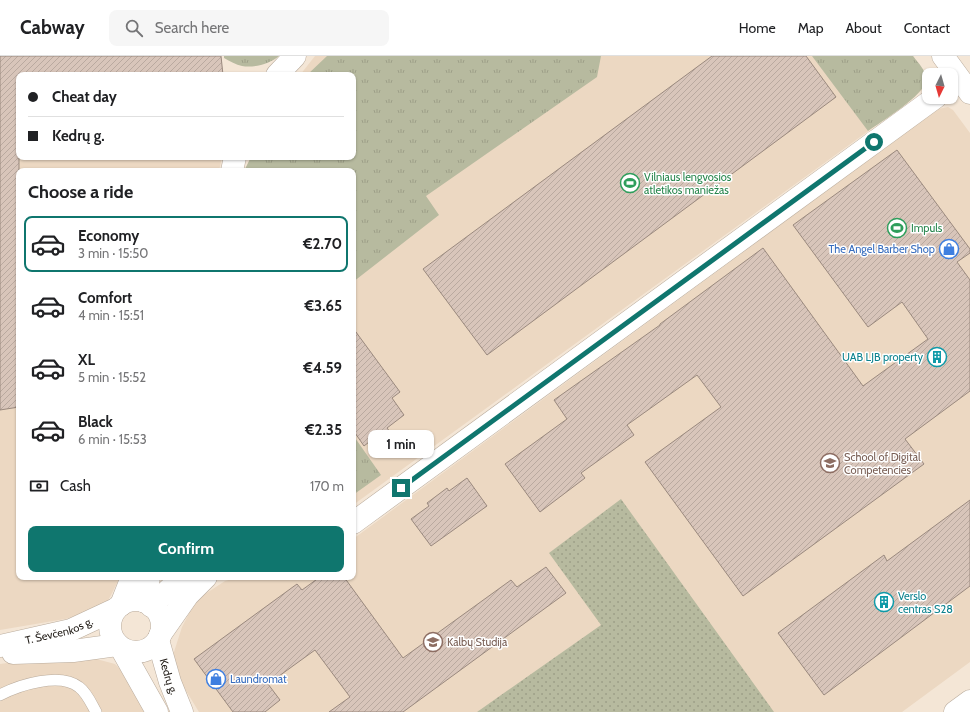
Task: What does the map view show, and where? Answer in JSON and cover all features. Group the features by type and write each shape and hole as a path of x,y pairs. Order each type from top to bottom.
{"street":[{"path":"280,72 295,56"},
{"path":"943,56 960,86"},
{"path":"356,521 926,104"},
{"path":"131,580 111,619 110,630 114,640 158,712"},
{"path":"148,604 149,580"},
{"path":"148,604 177,582 183,580"},
{"path":"119,646 132,652 144,651 154,645 188,595 203,580"},
{"path":"118,607 132,601 148,604 160,617 161,629 159,637"},
{"name":"T. Ševčenkos g.","path":"0,646 71,630 118,607"},
{"name":"Kedrų g.","path":"159,637 170,682 182,712"},
{"name":"T. Ševčenkos g.","path":"0,652 73,651 119,646"},
{"path":"955,712 970,701"}],"lane":[{"path":"0,696 6,692 31,683 58,680 78,685 84,691 96,712"}],"shaded area":[{"path":"0,56 221,56 223,72 16,72 16,160 221,160 220,168 16,168 16,580 118,580 105,606 92,612 65,619 0,630"},
{"path":"315,56 913,56 922,70 922,90 911,100 356,503 356,168 246,168 250,160 356,160 356,72 302,72"},
{"path":"948,107 953,110 970,133 970,662 902,712 199,712 180,681 173,655 182,627 196,600 228,580 356,580 356,537 938,109"},
{"path":"85,656 115,664 126,675 144,712 0,712 0,664 53,657"}],"green space":[{"path":"224,56 279,56 267,63 257,66 247,66 235,64 224,58"},
{"path":"327,56 601,56 597,77 426,196 439,215 356,280 356,168 246,168 250,160 356,160 356,72 310,72"},
{"path":"812,56 913,56 920,64 923,68 922,88 911,100 868,131"},
{"path":"356,439 381,475 356,493"},
{"path":"621,499 774,712 477,712 601,625 549,553"}],"building":[{"path":"0,56 221,56 223,72 16,72 16,160 19,160 19,168 16,168 16,407 0,410"},
{"name":"Vilniaus lengvosios atletikos maniežas","path":"712,56 806,56 836,97 487,355 423,269"},
{"name":"UAB LJB property","path":"897,150 970,249 970,253 957,262 970,280 970,391 905,439 924,464 743,596 645,462 721,407 697,375 627,425 634,435 581,473 585,478 540,512 505,464 567,419 554,400 660,325 763,248 863,386 928,339 902,302 868,327 793,225"},
{"path":"356,332 400,392 392,398 404,415 387,428 394,437 375,450 369,442 364,446 356,434"},
{"path":"467,478 487,506 431,546 411,519 429,506 427,503 447,488 449,491"},
{"name":"Verslo centras S28","path":"970,500 970,586 824,695 778,633 884,555 887,561"},
{"path":"546,567 566,593 403,712 329,712 350,697 315,650 268,684 280,700 265,712 233,712 194,659 297,584 302,590 316,580 346,580 403,658 511,580 517,587"}],"place":[{"name":"Vilniaus lengvosios atletikos maniežas","path":"630,183"},
{"name":"Impuls","path":"897,228"},
{"name":"The Angel Barber Shop","path":"949,249"},
{"name":"UAB LJB property","path":"937,357"},
{"name":"School of Digital Competencies","path":"830,463"},
{"name":"Verslo centras S28","path":"884,602"},
{"name":"Kalbų Studija","path":"433,642"},
{"name":"Laundromat","path":"216,679"}],"route":[{"path":"401,488 874,142"}]}
